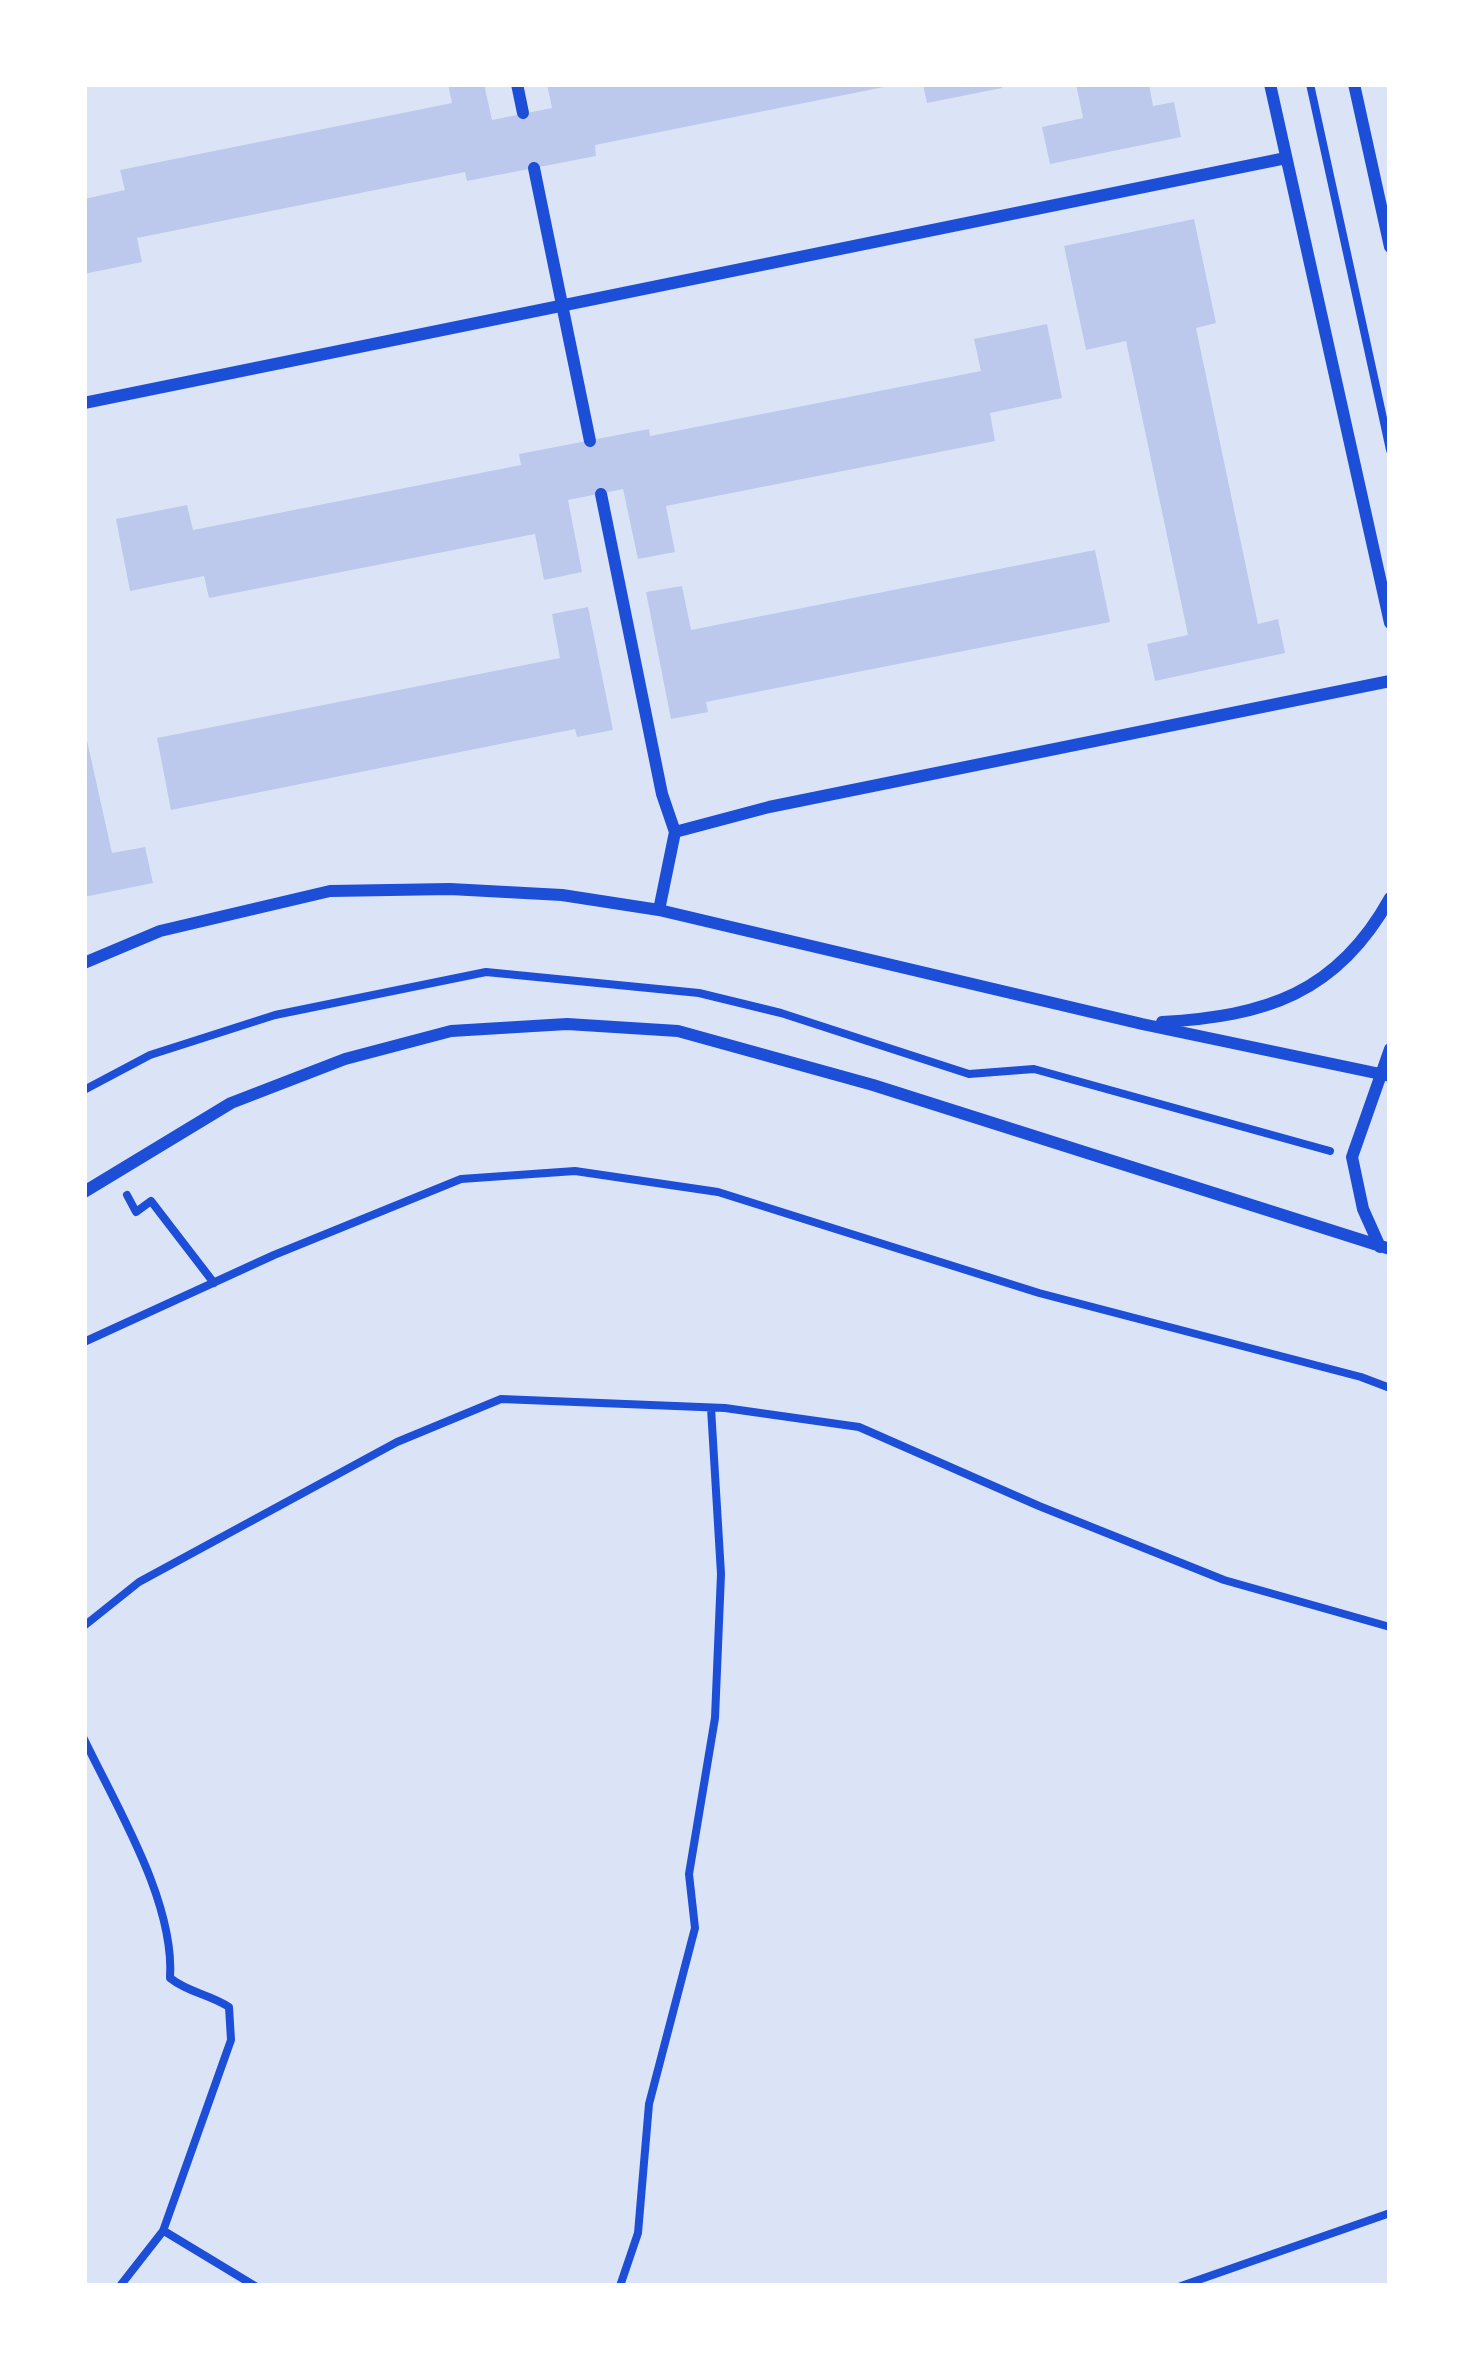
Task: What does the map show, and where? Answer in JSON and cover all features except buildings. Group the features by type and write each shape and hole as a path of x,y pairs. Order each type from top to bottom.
{"street":[{"path":"517,84 523,113"},
{"path":"1270,84 1390,623"},
{"path":"1354,84 1390,248"},
{"path":"84,403 1286,158"},
{"path":"534,168 590,441"},
{"path":"601,494 662,794 675,832 659,910"},
{"path":"675,832 769,807 1390,680"},
{"path":"84,963 160,931 330,891 517,893 659,910 1142,1024 1386,1076"},
{"path":"1142,1024 1221,1019 1292,998 1325,976 1376,922 1390,898"},
{"path":"84,1192 231,1103 345,1059 451,1031 567,1024 678,1030 873,1085 1385,1248"},
{"path":"1385,1248 1363,1210 1352,1157 1386,1076 1390,1049"}],"path":[{"path":"1310,84 1390,450"},
{"path":"84,1342 461,1179 575,1171 718,1192 1039,1293 1390,1388"},
{"path":"115,1172 136,1211 152,1201 214,1283"},
{"path":"84,1626 139,1582 397,1442 501,1400 711,1408 859,1427 1224,1580 1390,1628"},
{"path":"620,2286 638,2233 649,2104 695,1928 689,1874 715,1718 721,1574 711,1408"},
{"path":"84,1739 154,1892 172,1945 170,1978 186,1991 213,1996 229,2007 231,2040 163,2230 120,2286"},
{"path":"1181,2286 1390,2213"},
{"path":"163,2230 255,2286"}],"shaded area":[{"path":"84,84 1390,84 1390,2286 84,2286"}]}
